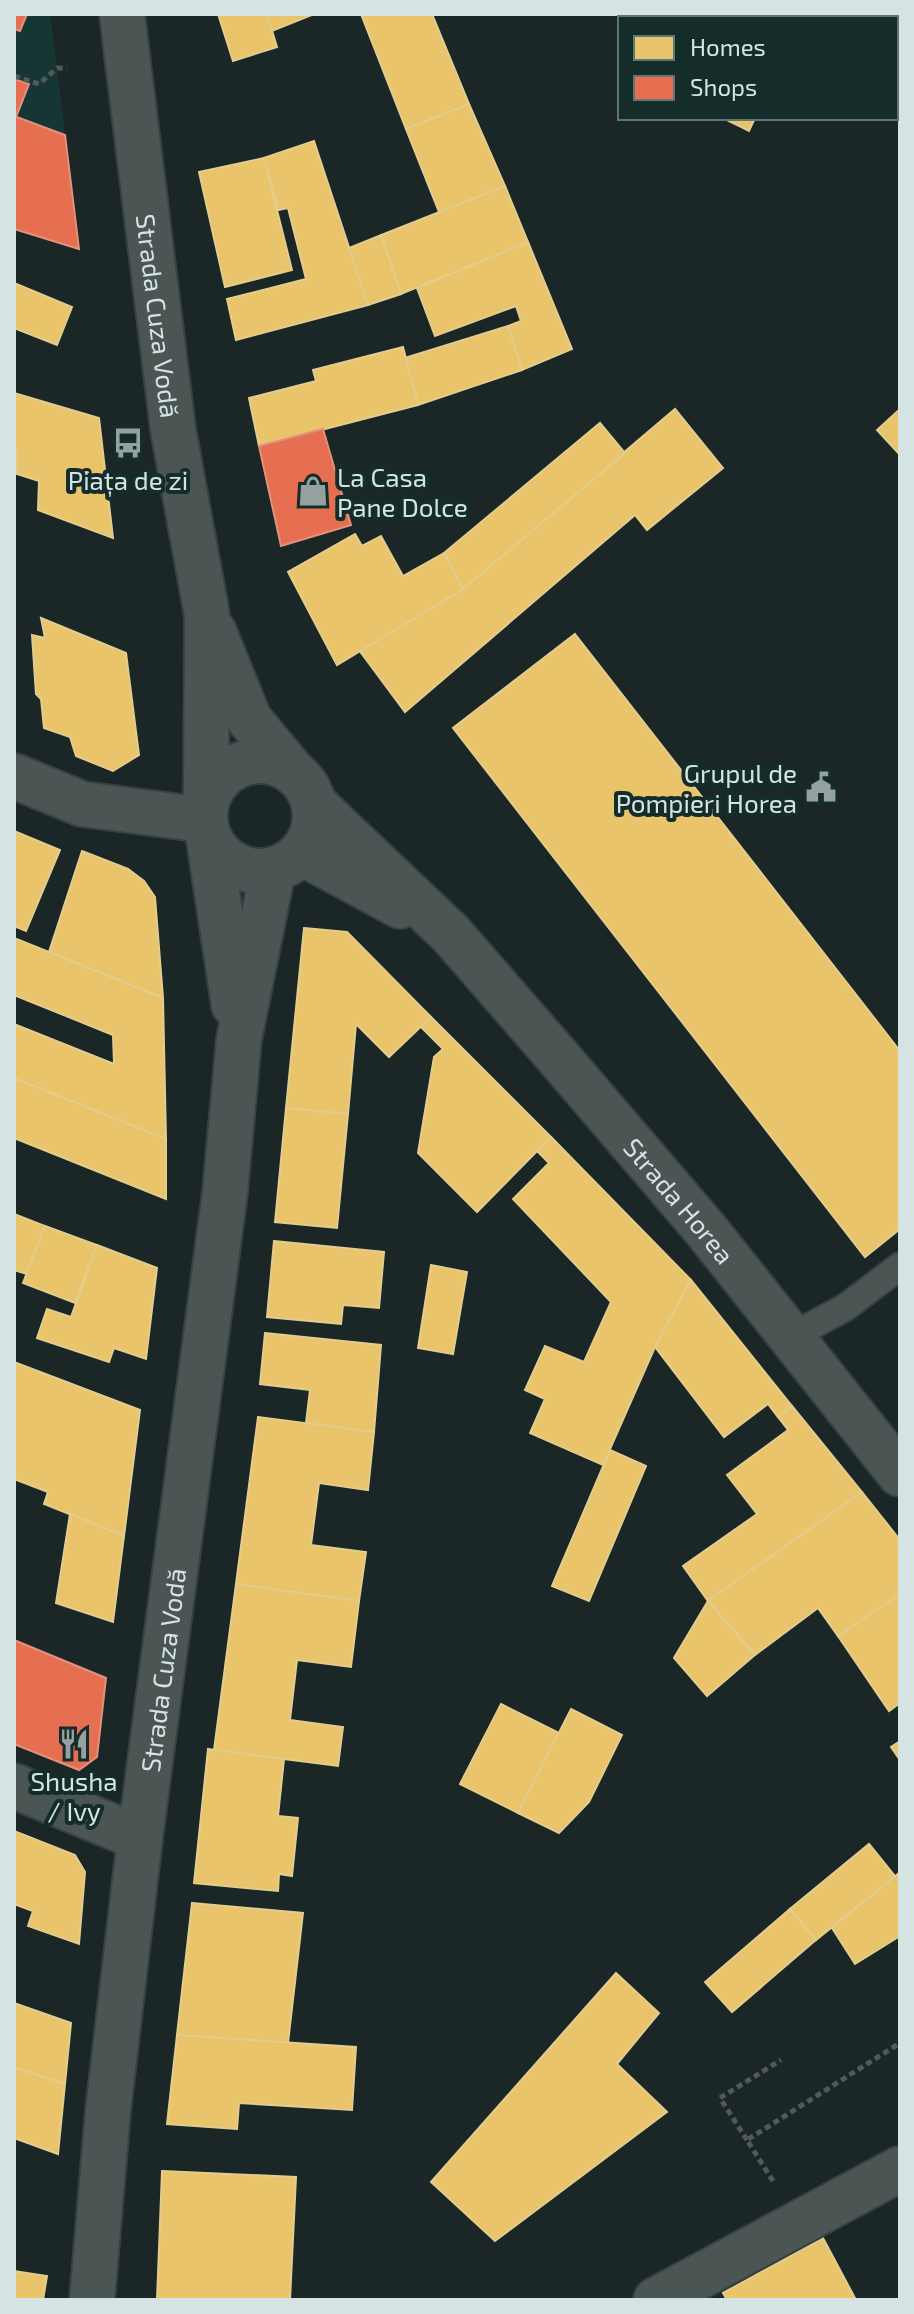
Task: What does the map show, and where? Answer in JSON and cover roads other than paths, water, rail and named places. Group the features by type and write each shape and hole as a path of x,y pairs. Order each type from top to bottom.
{"main road":[{"name":"Strada Cuza Vodă","path":"122,14 173,429 207,615 206,820 239,1039"},
{"name":"Strada Cuza Vodă","path":"207,615 249,719 304,788"},
{"path":"253,761 275,763 304,788 315,822 311,838 288,862 254,872 236,867 220,856 206,820 216,781 233,767 253,761"},
{"path":"14,776 82,804 206,820"},
{"name":"Strada Horea","path":"304,788 451,934 706,1230 900,1474"},
{"name":"Strada Cuza Vodă","path":"92,2300 108,2111 140,1838 225,1192 239,1039 288,862"},
{"name":"Strada Horea","path":"288,862 451,934"},
{"path":"14,1786 140,1838"},
{"path":"656,2300 900,2169"}],"lane":[{"path":"791,1337 846,1307 900,1266"}],"place":[{"name":"Piața de zi","path":"128,443"},
{"name":"La Casa Pane Dolce","path":"313,491"},
{"name":"Grupul de Pompieri Horea","path":"821,787"},
{"name":"Shusha / Ivy","path":"74,1744"}]}
